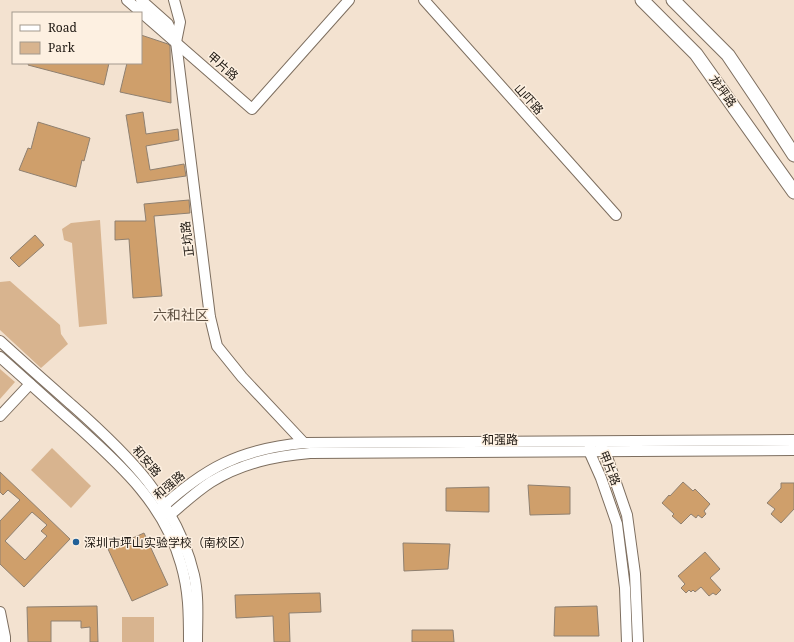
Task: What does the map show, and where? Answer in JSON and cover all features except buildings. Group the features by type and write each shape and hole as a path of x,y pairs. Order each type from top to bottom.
{"main road":[{"name":"龙坪路","path":"642,0 696,54 794,192"},
{"name":"龙坪路","path":"673,0 728,55 794,155"}],"street":[{"name":"甲片路","path":"127,0 141,12"},
{"name":"甲片路","path":"141,0 168,24 176,42"},
{"name":"正坑路","path":"174,0 180,22 176,42 210,316 217,346 242,377 304,443"},
{"name":"甲片路","path":"142,13 252,109 349,0"},
{"name":"山吓路","path":"424,0 616,215"},
{"name":"和安路","path":"0,341 115,445 162,508 170,514 184,543 194,576 197,597 197,642"},
{"name":"和安路","path":"0,357 108,454 144,484"},
{"path":"0,416 30,384"},
{"name":"和强路","path":"170,514 204,487 224,475 241,467 284,456 310,453 794,440"},
{"name":"和强路","path":"162,508 198,478 225,463 265,448 304,443 590,446 605,451 794,450"},
{"name":"甲片路","path":"590,446 616,524 625,588 627,642"},
{"name":"甲片路","path":"605,451 627,515 635,574 638,642"},
{"name":"和安路","path":"162,508 175,546 189,598 189,642"},
{"path":"0,612 5,642"}],"green space":[{"path":"100,220 107,324 79,327 72,243 64,240 62,229 71,223"},
{"path":"10,281 60,325 61,334 68,344 41,368 0,330 0,282"},
{"path":"0,369 15,382 0,399"},
{"path":"52,448 91,486 71,508 31,470"},
{"path":"122,617 154,617 154,642 122,642"}],"place":[{"name":"深圳市坪山实验学校（南校区）","path":"76,542"}],"district":[{"name":"六和社区","path":"181,314"}]}
